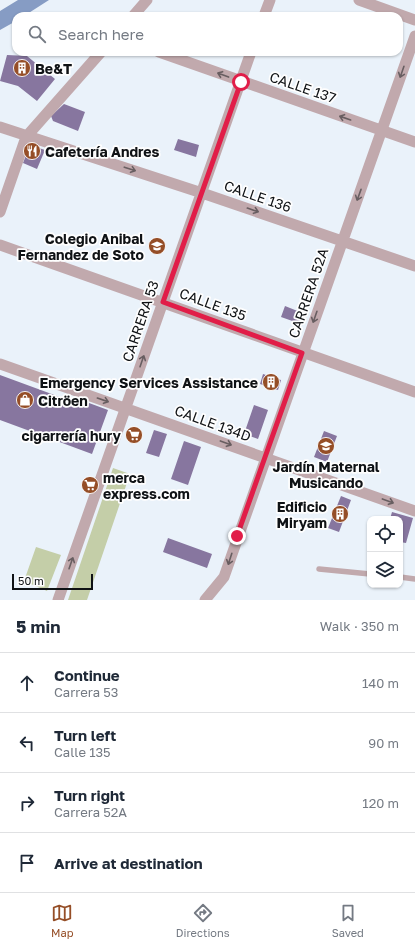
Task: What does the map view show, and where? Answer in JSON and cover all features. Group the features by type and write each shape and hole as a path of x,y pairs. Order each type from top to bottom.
{"street":[{"path":"136,12 147,0"},
{"path":"266,12 270,0"},
{"path":"359,0 393,12"},
{"path":"403,16 415,20"},
{"name":"CARRERA 52A","path":"205,600 224,577 415,36"},
{"path":"0,212 26,137 97,56"},
{"name":"CALLE 137","path":"170,56 415,142"},
{"name":"CARRERA 53","path":"58,600 250,56"},
{"name":"CALLE 136","path":"0,127 26,137 202,193 415,266"},
{"name":"CALLE 135","path":"0,245 415,392"},
{"name":"CALLE 134D","path":"0,364 415,511"}],"lane":[{"path":"319,569 367,574"},
{"path":"403,577 415,579"}],"green space":[{"path":"113,468 130,474 87,600 68,600"},
{"path":"36,547 61,555 47,591 24,581"}],"water":[{"path":"18,0 49,0 30,12 12,12 12,23 0,30 0,11"}],"building":[{"name":"Be&T","path":"7,55 27,56 55,79 37,101 18,86 0,81"},
{"path":"64,104 85,112 78,131 53,121 51,116"},
{"path":"178,139 199,145 196,157 174,150"},
{"path":"30,145 45,150 37,169 23,163"},
{"path":"285,306 305,314 301,324 281,317"},
{"name":"Emergency Services Assistance","path":"263,374 281,380 278,390 260,384"},
{"path":"0,375 87,407 89,403 108,410 92,454 0,420"},
{"path":"254,405 268,410 258,439 244,434"},
{"path":"154,430 167,434 159,457 146,453"},
{"name":"Jardín Maternal Musicando","path":"324,431 337,436 327,462 314,457"},
{"path":"184,441 201,447 188,485 171,479"},
{"name":"Edificio Miryam","path":"341,496 351,500 339,532 328,528"},
{"path":"392,512 413,518 406,543 403,542 403,516 391,516"},
{"path":"168,538 212,554 207,568 163,552"}],"place":[{"name":"Be&T","path":"22,68"},
{"name":"Cafetería Andres","path":"32,151"},
{"name":"Colegio Anibal Fernandez de Soto","path":"157,246"},
{"name":"Emergency Services Assistance","path":"271,382"},
{"name":"Citröen","path":"25,400"},
{"name":"cigarrería hury","path":"134,435"},
{"name":"Jardín Maternal Musicando","path":"326,446"},
{"name":"merca express.com","path":"90,485"},
{"name":"Edificio Miryam","path":"340,514"}],"route":[{"path":"237,536 266,458 302,353 163,302 241,82"}]}
